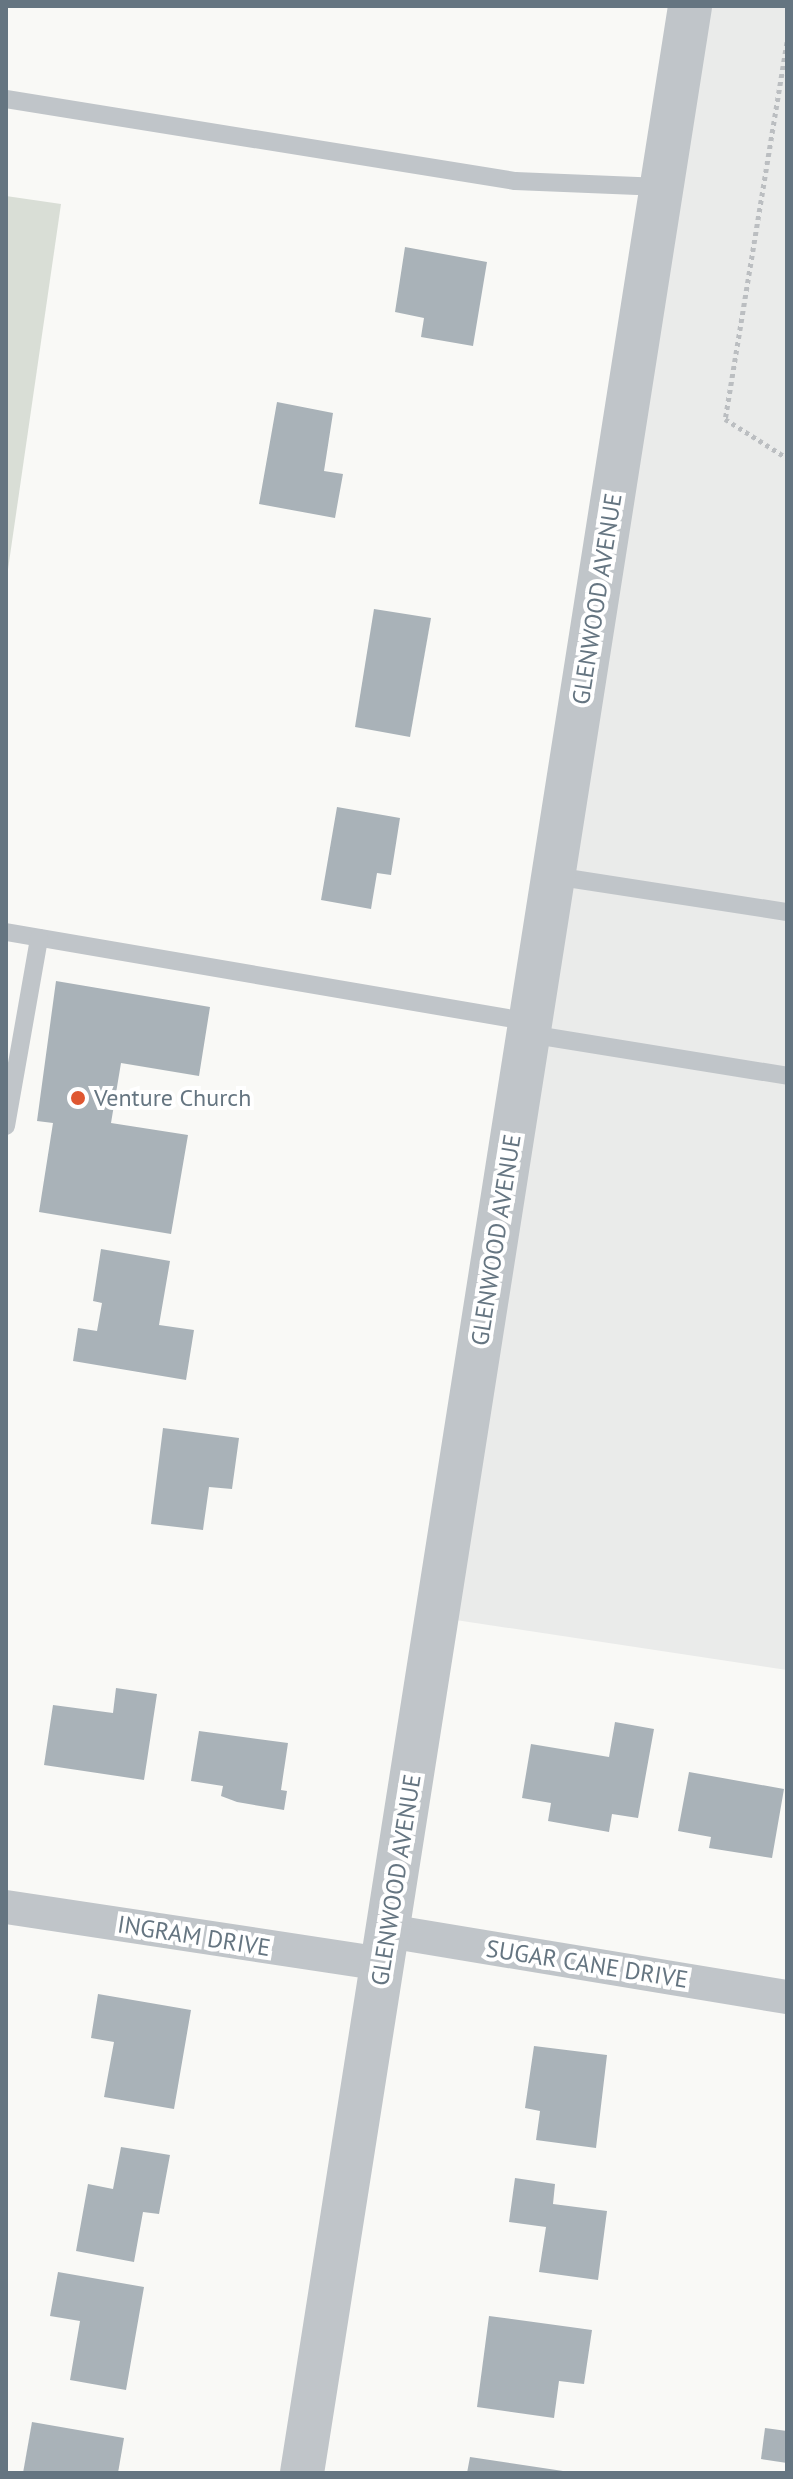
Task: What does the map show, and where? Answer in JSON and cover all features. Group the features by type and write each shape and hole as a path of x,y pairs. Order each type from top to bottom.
{"street":[{"name":"GLENWOOD AVENUE","path":"302,2473 690,6"},
{"name":"INGRAM DRIVE","path":"6,1907 385,1948"},
{"name":"SUGAR CANE DRIVE","path":"385,1948 787,1997"}],"lane":[{"path":"6,99 515,181 662,187"},
{"path":"554,876 787,912"},
{"path":"6,932 787,1076"},
{"path":"6,1126 39,938"}],"path":[{"path":"787,42 725,419 787,458"}],"shaded area":[{"path":"690,6 787,6 787,1670 436,1617"},
{"path":"6,196 61,204 6,583"}],"building":[{"path":"405,247 487,262 473,346 421,337 424,318 395,312"},
{"path":"277,402 333,413 324,471 343,474 335,518 259,504"},
{"path":"374,609 431,618 410,737 355,727"},
{"path":"337,807 400,818 391,875 377,873 371,909 321,900"},
{"name":"Venture Church","path":"56,981 210,1007 199,1076 121,1063 111,1123 188,1135 171,1234 39,1212 53,1123 37,1121"},
{"path":"101,1249 170,1261 159,1325 194,1330 186,1380 73,1361 78,1328 97,1331 102,1303 93,1301"},
{"path":"163,1428 239,1438 232,1489 209,1487 203,1530 151,1524"},
{"path":"116,1688 157,1694 144,1780 44,1765 53,1705 113,1713"},
{"path":"615,1722 654,1729 638,1818 612,1814 609,1832 548,1821 551,1803 522,1798 531,1744 609,1757"},
{"path":"199,1731 288,1743 281,1790 287,1791 284,1810 237,1802 221,1796 223,1786 191,1781"},
{"path":"689,1772 784,1789 772,1858 709,1848 711,1837 678,1831"},
{"path":"98,1994 191,2010 174,2109 104,2097 114,2042 91,2038"},
{"path":"534,2046 607,2055 596,2148 536,2140 540,2111 525,2108"},
{"path":"121,2147 170,2155 159,2214 143,2212 134,2262 76,2251 88,2184 113,2189"},
{"path":"515,2178 555,2184 553,2204 607,2211 598,2280 539,2272 546,2227 509,2222"},
{"path":"58,2272 144,2287 126,2390 70,2380 80,2321 50,2316"},
{"path":"489,2316 592,2330 584,2384 559,2381 554,2418 477,2407"},
{"path":"32,2422 124,2438 118,2473 23,2473"},
{"path":"765,2428 787,2431 787,2463 761,2459"},
{"path":"470,2457 563,2471 563,2473 467,2473"}],"place":[{"name":"Venture Church","path":"78,1098"}]}
